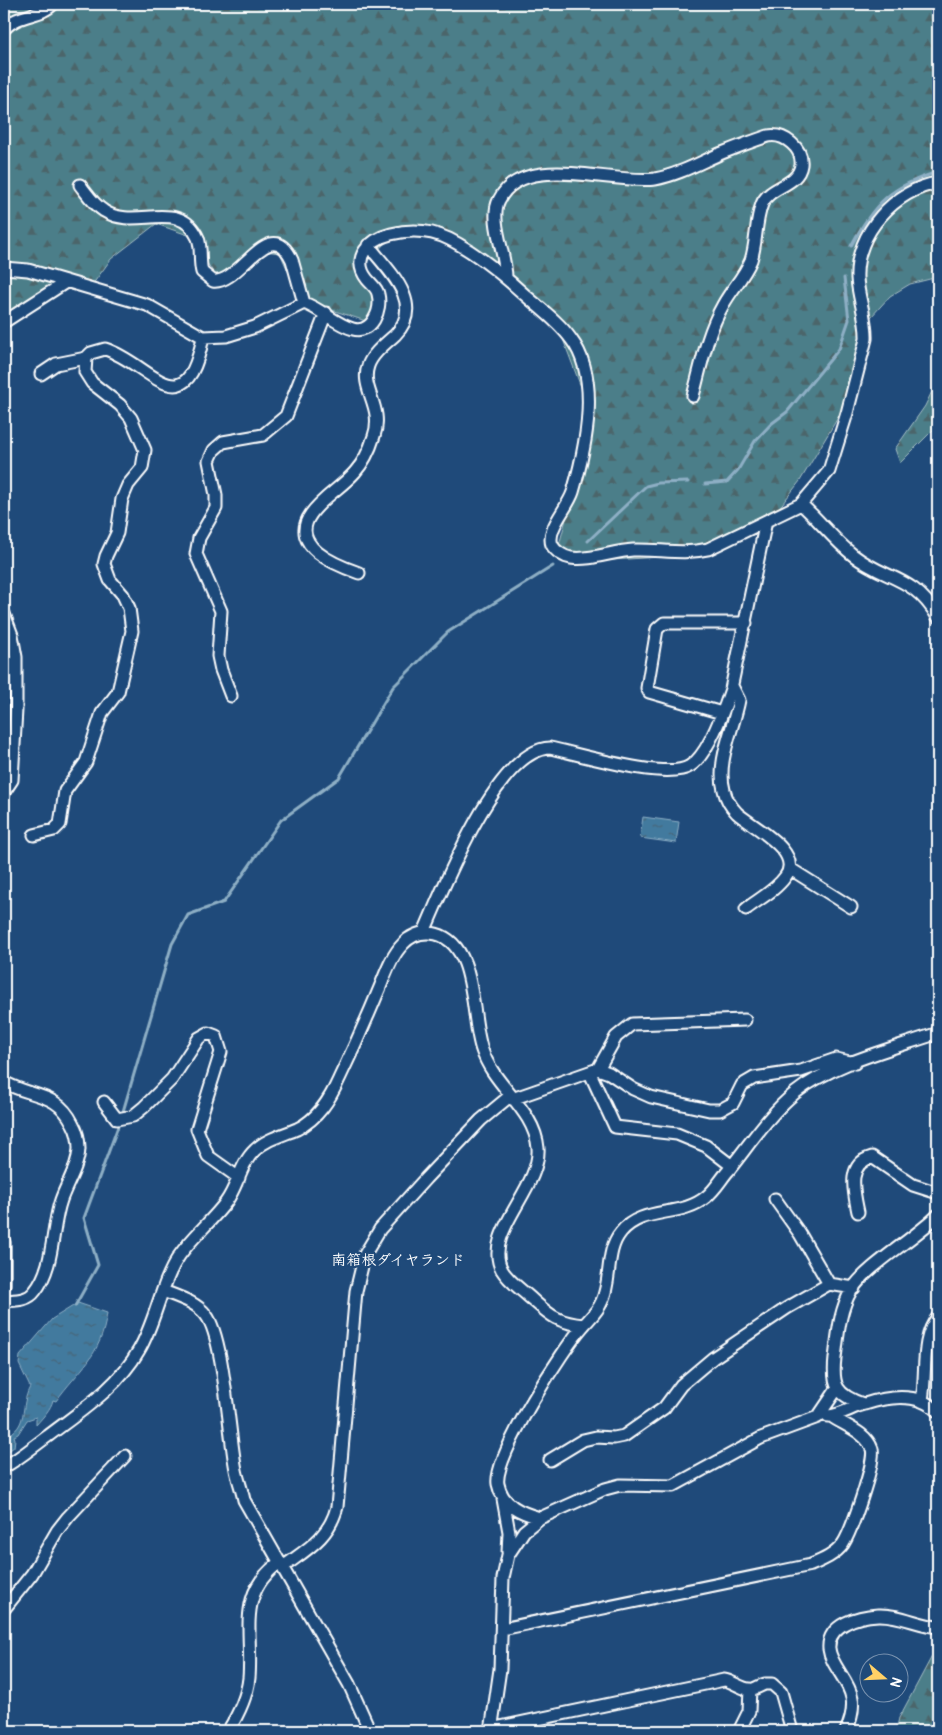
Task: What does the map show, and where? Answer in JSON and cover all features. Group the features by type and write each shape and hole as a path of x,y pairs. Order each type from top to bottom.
{"street":[{"path":"4,29 11,21 44,10 53,4"},
{"path":"506,277 506,260 497,225 496,208 504,191 520,178 549,173 655,179 678,172 768,136 779,136 790,141 800,156 800,168 791,181 774,191 762,204 751,259 739,283 723,304 711,330 693,396"},
{"path":"80,185 103,211 110,214 139,220 168,215 184,222 198,238 202,272 213,281 226,280 259,248 272,244 279,245 288,253 292,260 304,303 355,329 366,327 372,323 378,313 379,295 366,278 360,262 368,245 381,238 404,231 430,232 449,239 506,277 572,339 585,363 589,390 588,420 573,492 566,510 554,524 550,537 552,546 558,552 570,558 633,550 697,552 708,549 801,504 829,471 865,346 867,328 858,285 857,268 865,242 874,225 893,204 915,188 938,183"},
{"path":"359,573 338,566 321,555 307,541 305,528 310,514 354,473 367,456 378,418 369,390 368,367 372,359 397,333 406,314 405,295 368,245"},
{"path":"4,268 28,270 147,305 204,337 226,336 255,327 304,303"},
{"path":"4,322 66,282"},
{"path":"231,696 218,656 221,611 196,554 199,538 216,508 216,495 209,461 214,450 222,442 263,435 286,416 326,313"},
{"path":"34,835 54,830 60,824 65,791 86,762 102,713 118,692 132,631 129,608 123,595 110,580 104,564 117,533 122,499 128,485 142,468 144,450 131,418 120,405 87,377 84,366 86,358 91,353 105,349 158,381 178,384 184,382 192,373 200,354 204,337"},
{"path":"41,374 56,364 86,358"},
{"path":"801,504 857,557 915,588 931,605 938,617"},
{"path":"424,932 448,877 493,792 509,772 524,758 541,748 550,748 660,772 680,770 697,760 722,713 732,686 766,521"},
{"path":"4,614 12,635 16,657 16,710 12,780 4,792"},
{"path":"722,713 649,692 647,688 657,629 664,623 746,623"},
{"path":"732,686 736,690 739,700 725,755 722,780 724,791 736,811 784,850 789,868 786,877 746,909"},
{"path":"789,868 851,907"},
{"path":"4,1467 121,1378 140,1349 163,1291 180,1255 228,1199 245,1161 257,1147 305,1124 323,1107 337,1083 401,945 411,936 424,932 447,939 461,953 468,974 476,1028 482,1052 489,1067 524,1113 538,1144 538,1160 532,1177 501,1238 498,1256 501,1268 510,1280 556,1320 584,1325"},
{"path":"594,1071 616,1037 632,1024 745,1020"},
{"path":"104,1102 117,1119 133,1116 172,1079 199,1038 208,1033 216,1036 221,1052 198,1129 208,1156 239,1178"},
{"path":"792,1731 781,1692 777,1687 765,1684 750,1689 724,1680 491,1730 500,1669 504,1578 509,1532 503,1497 498,1485 498,1476 506,1452 568,1342 597,1311 603,1299 611,1254 620,1233 636,1219 680,1211 707,1197 767,1122 795,1094 836,1069 938,1033"},
{"path":"228,1731 242,1704 249,1678 251,1599 259,1580 318,1541 334,1520 337,1507 356,1291 359,1274 370,1243 402,1204 460,1140 481,1120 511,1098 594,1071 609,1073 633,1089 651,1097 709,1110 720,1110 729,1107 742,1085 754,1078 801,1071 836,1059 855,1062"},
{"path":"594,1071 615,1127 677,1134 706,1146 732,1166"},
{"path":"4,1082 15,1089 46,1097 61,1105 74,1125 79,1150 73,1172 61,1200 48,1263 41,1282 34,1293 24,1299 4,1301"},
{"path":"858,1212 853,1179 862,1161 872,1157 914,1185 938,1193"},
{"path":"775,1199 796,1228 829,1284"},
{"path":"863,1404 853,1401 837,1389 834,1373 840,1322 854,1288 938,1215"},
{"path":"4,1242 4,1285"},
{"path":"550,1460 590,1438 624,1436 664,1408 681,1385 713,1358 787,1308 829,1284 854,1288"},
{"path":"163,1291 185,1300 208,1317 219,1350 236,1470 244,1500 348,1684 370,1731"},
{"path":"922,1400 927,1345 930,1330 938,1317"},
{"path":"818,1417 837,1389"},
{"path":"508,1554 524,1531 540,1518 605,1489 620,1485 673,1486 761,1438 818,1417 832,1416 863,1404 897,1397 922,1400 938,1412"},
{"path":"502,1629 794,1569 817,1563 832,1554 842,1545 850,1532 868,1476 873,1451 867,1440 859,1432 832,1416"},
{"path":"4,1609 32,1574 57,1531 68,1517 125,1456"},
{"path":"503,1497 510,1506 540,1518"},
{"path":"846,1731 853,1708 852,1695 829,1650 830,1639 836,1628 846,1622 878,1615 893,1616 938,1628"},
{"path":"739,1731 749,1711 750,1689"}],"green space":[{"path":"4,4 938,4 938,277 910,284 890,296 862,327 852,394 800,481 779,508 693,555 579,562 559,545 593,419 552,310 507,286 451,237 424,232 387,241 361,268 379,301 372,323 301,300 280,253 257,250 220,282 188,235 156,224 111,259 90,288 66,282 4,317"},
{"path":"938,379 938,425 900,463 895,449 925,406"},
{"path":"938,1645 938,1731 896,1731 899,1718 908,1702 910,1702 910,1697"}],"water":[{"path":"643,817 679,822 676,843 640,838"},
{"path":"78,1303 107,1313 100,1341 88,1362 56,1401 53,1400 44,1416 36,1425 36,1417 27,1420 18,1434 14,1436 14,1447 4,1454 4,1437 12,1433 21,1422 30,1387 19,1364 20,1356 52,1319"}],"waterway":[{"path":"851,246 876,207 886,198 908,183 938,172"},
{"path":"705,484 727,482 738,470 755,441 771,424 787,412 839,349 849,320 844,278"},
{"path":"588,541 646,486 658,483 688,482"},
{"path":"122,1115 172,944 188,915 224,902 281,820 339,778 393,687 448,632 553,566"},
{"path":"75,1306 98,1265 84,1218 120,1121"}],"district":[{"name":"南箱根ダイヤランド","path":"398,1260"}]}
